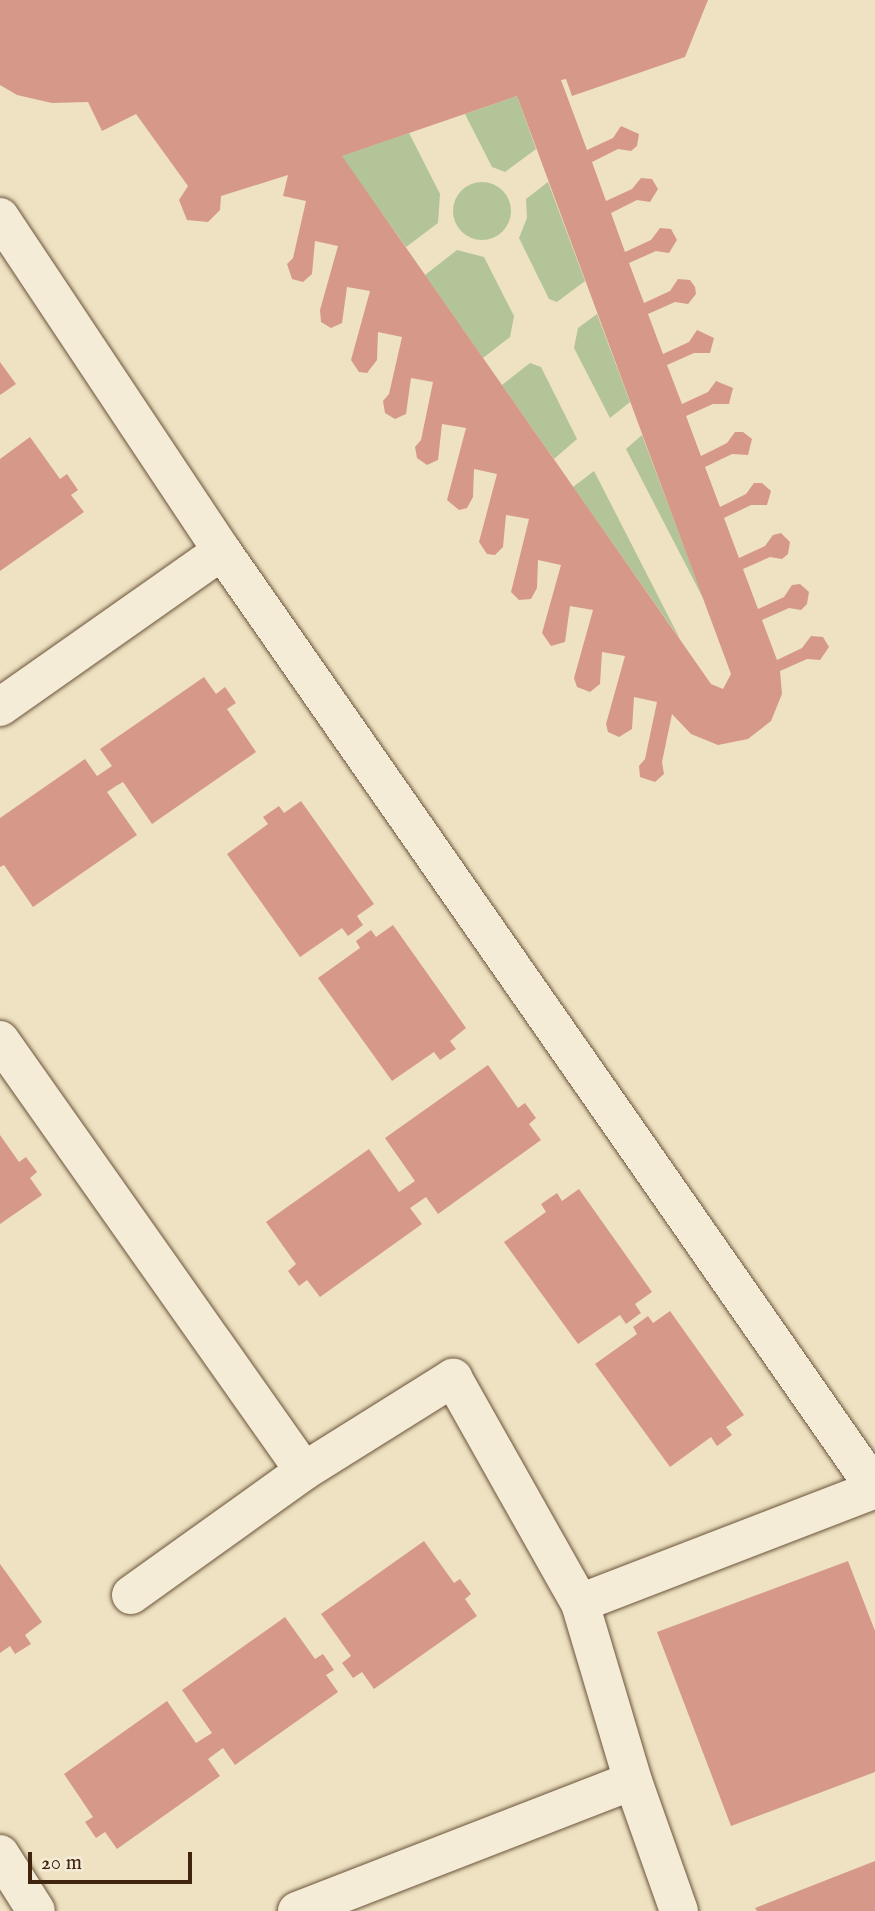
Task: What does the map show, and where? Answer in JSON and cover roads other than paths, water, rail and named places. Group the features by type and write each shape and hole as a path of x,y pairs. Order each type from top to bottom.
{"street":[{"path":"0,217 222,551 875,1488 580,1603"},
{"path":"0,706 222,551"},
{"path":"0,1040 304,1471"},
{"path":"131,1595 304,1471 453,1378 580,1603 633,1781 679,1911"},
{"path":"297,1911 341,1904 633,1781"},
{"path":"0,1854 36,1911"}]}
